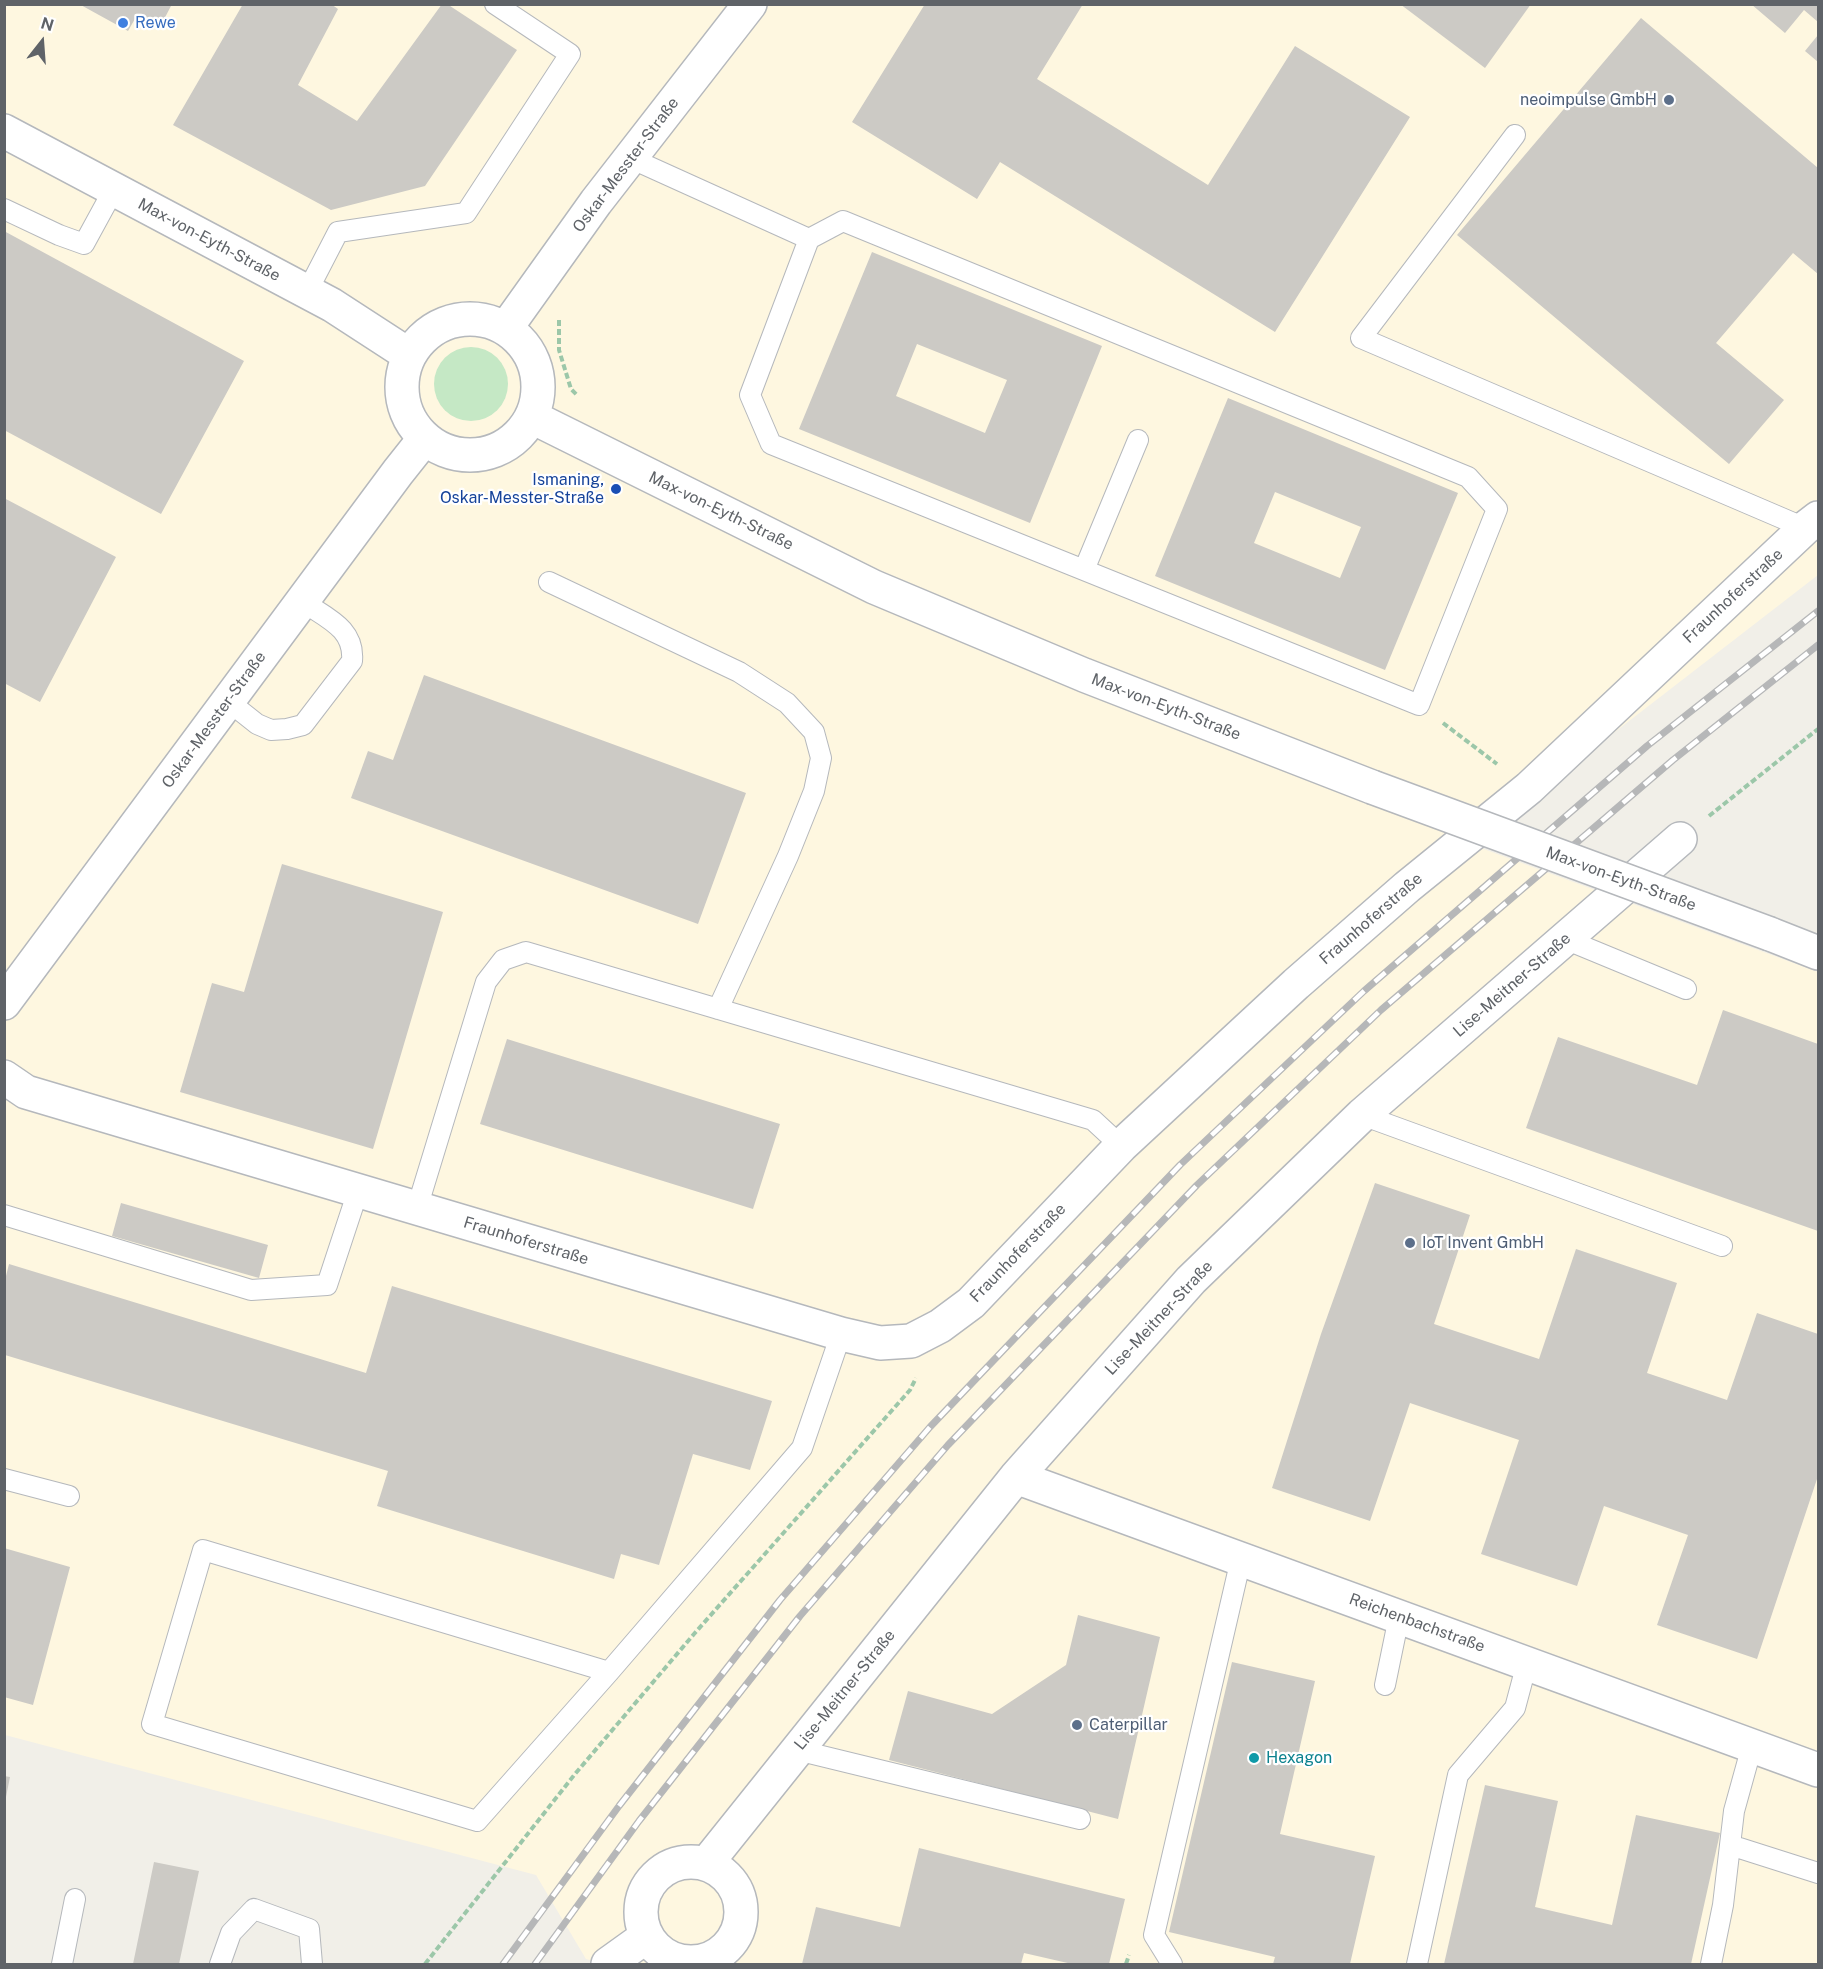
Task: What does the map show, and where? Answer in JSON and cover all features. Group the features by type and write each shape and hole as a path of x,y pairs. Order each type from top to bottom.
{"street":[{"name":"Oskar-Messter-Straße","path":"506,328 630,158 750,4"},
{"name":"Max-von-Eyth-Straße","path":"4,131 332,305 409,355"},
{"path":"462,319 485,320 506,328 521,340 533,357 539,377 538,398 532,417 520,434 503,447 483,454 462,455 442,450 425,438 413,424 405,408 402,390 403,372 409,355 423,337 441,325 462,319"},
{"name":"Max-von-Eyth-Straße","path":"532,417 874,587 1084,675 1372,787 1818,953"},
{"name":"Oskar-Messter-Straße","path":"4,1004 425,438"},
{"name":"Fraunhoferstraße","path":"4,1077 26,1092 841,1334 880,1343 911,1341 940,1326 971,1303 1121,1146 1296,984 1407,887 1529,788 1812,523"},
{"name":"Lise-Meitner-Straße","path":"706,1864 1016,1477 1191,1280 1362,1115 1680,839"},
{"name":"Reichenbachstraße","path":"1016,1477 1818,1770"},
{"path":"689,1862 706,1864 721,1872 733,1884 740,1899 742,1916 738,1932 728,1947 715,1957 684,1962 669,1958 656,1948 647,1936 642,1920 642,1903 648,1888 658,1874 673,1865 689,1862"},
{"path":"608,1965 647,1936"}],"lane":[{"path":"307,292 338,232 466,213 564,64 570,54 495,4"},
{"path":"1515,135 1362,338 1812,523"},
{"path":"630,158 809,239"},
{"path":"4,209 59,236 84,244 114,189"},
{"path":"843,221 1468,477 1497,509 1419,705 771,444 750,395 809,239 843,221"},
{"path":"1084,570 1138,440"},
{"path":"549,582 739,672 787,703 814,732 821,758 814,791 789,856 718,1009"},
{"path":"228,701 258,724 272,730 303,725 352,661 353,648 348,636 302,601"},
{"path":"1565,939 1686,988"},
{"path":"417,1208 486,982 503,960 526,952 1093,1120 1121,1146"},
{"path":"1362,1115 1722,1246"},
{"path":"4,1215 251,1290 327,1285 358,1191"},
{"path":"609,1672 203,1550 152,1724 477,1821 609,1672 802,1448 841,1334"},
{"path":"4,1479 69,1496"},
{"path":"1172,1965 1154,1935 1241,1559"},
{"path":"1385,1685 1399,1617"},
{"path":"1417,1965 1458,1775 1515,1708 1527,1663"},
{"path":"1711,1965 1723,1905 1734,1811 1752,1746"},
{"path":"797,1750 1080,1819"},
{"path":"1730,1845 1818,1874"},
{"path":"62,1965 75,1899"},
{"path":"220,1965 231,1933 254,1909 309,1929 312,1965"}],"path":[{"path":"1419,705 1529,788"},
{"path":"1680,839 1818,729"},
{"path":"425,1965 575,1774 694,1634 910,1390 940,1326"}],"shaded area":[{"path":"4,5 1818,5 1818,575 1470,844 1818,972 1818,1964 605,1964 586,1959 536,1875 5,1735"}],"green space":[{"path":"471,347 485,350 497,358 505,370 508,384 505,398 497,410 485,418 471,421 457,418 445,410 437,398 434,384 437,370 445,358 457,350"}],"building":[{"name":"Rewe","path":"79,4 172,4 159,29 136,17 128,31"},
{"path":"243,4 331,4 338,9 298,85 357,121 442,4 447,4 517,50 425,186 331,210 173,125"},
{"path":"925,4 1083,4 1037,79 1208,185 1295,46 1410,117 1275,332 1000,162 977,199 852,122"},
{"path":"1400,4 1531,4 1485,68"},
{"path":"1751,4 1818,4 1818,22 1804,10 1785,33"},
{"path":"1641,18 1818,168 1818,274 1793,253 1716,343 1784,400 1729,464 1457,235"},
{"path":"1818,35 1818,62 1805,51"},
{"path":"4,231 244,361 161,514 4,430"},
{"path":"872,252 1102,346 1030,523 799,429","holes":["917,344 1007,380 985,433 896,396"]},
{"path":"1228,398 1458,493 1385,670 1155,576","holes":["1275,492 1361,527 1340,578 1254,543"]},
{"path":"4,498 116,557 40,702 4,683"},
{"path":"424,675 746,793 698,924 351,798 368,751 393,760"},
{"path":"282,864 443,912 373,1149 180,1092 212,983 244,992"},
{"path":"1723,1010 1818,1044 1818,1231 1526,1128 1558,1037 1697,1085"},
{"path":"507,1039 780,1124 753,1209 480,1124"},
{"path":"1375,1183 1470,1215 1434,1324 1539,1359 1576,1249 1677,1283 1647,1373 1727,1400 1757,1313 1818,1334 1818,1476 1757,1659 1657,1625 1688,1535 1604,1506 1577,1586 1481,1554 1519,1440 1410,1403 1370,1521 1272,1488 1321,1334"},
{"path":"121,1203 268,1245 259,1278 112,1236"},
{"path":"9,1264 366,1373 392,1286 772,1401 750,1470 693,1454 659,1565 621,1554 614,1579 377,1506 388,1471 5,1355 5,1280"},
{"path":"4,1548 70,1567 33,1705 4,1697"},
{"path":"1078,1615 1160,1637 1118,1819 889,1760 908,1691 992,1714 1066,1665"},
{"name":"Hexagon","path":"1232,1662 1315,1681 1280,1834 1375,1856 1350,1964 1273,1964 1275,1957 1169,1932"},
{"path":"4,1776 10,1777 6,1797 4,1797"},
{"path":"1485,1785 1558,1801 1535,1907 1612,1925 1636,1815 1720,1833 1691,1964 1444,1964"},
{"path":"919,1848 1125,1899 1109,1964 1072,1964 1024,1953 1021,1964 802,1964 816,1907 900,1927"},
{"path":"154,1862 199,1871 179,1964 133,1964"}],"railway":[{"path":"503,1964 619,1806 780,1600 930,1427 1180,1165 1364,991 1647,746 1818,611"},
{"path":"535,1964 639,1821 800,1616 948,1445 1197,1185 1381,1010 1673,760 1818,645"}],"place":[{"name":"Rewe","path":"123,23"},
{"name":"neoimpulse GmbH","path":"1669,100"},
{"name":"Ismaning, Oskar-Messter-Straße","path":"616,489"},
{"name":"IoT Invent GmbH","path":"1410,1243"},
{"name":"Caterpillar","path":"1077,1725"},
{"name":"Hexagon","path":"1254,1758"}]}
